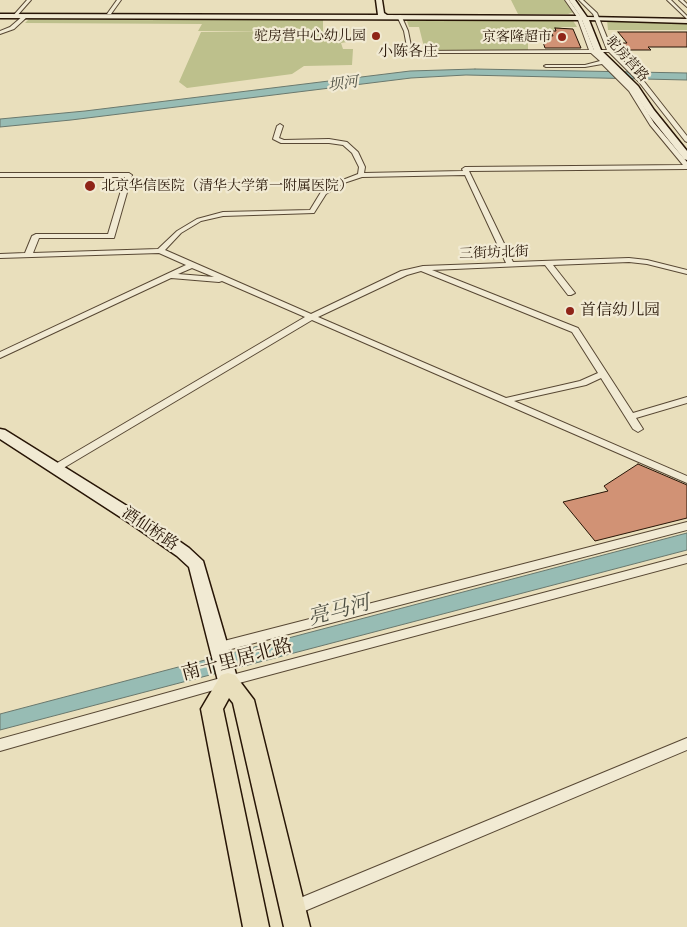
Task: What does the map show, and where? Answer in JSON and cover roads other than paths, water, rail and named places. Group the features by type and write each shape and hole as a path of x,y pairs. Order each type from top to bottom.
{"main road":[{"name":"酒仙桥路","path":"228,681 243,700 295,918"},
{"path":"228,681 212,709 256,927"}],"street":[{"path":"14,16 29,0"},
{"path":"109,13 119,0"},
{"path":"379,0 381,14 385,16"},
{"path":"384,0 385,16"},
{"path":"567,0 588,18"},
{"name":"驼房营路","path":"572,0 588,18"},
{"name":"驼房营路","path":"577,0 588,18 601,51 630,81 687,149"},
{"path":"581,0 601,51 603,62"},
{"path":"669,0 687,19"},
{"path":"681,0 687,6"},
{"path":"0,16 399,16 687,19"},
{"path":"0,33 12,28 26,16"},
{"path":"399,16 406,31 410,52 601,51 618,69"},
{"path":"546,66 585,66 603,62 618,69"},
{"path":"630,81 687,140"},
{"path":"630,81 631,90 652,124 687,167"},
{"name":"驼房营路","path":"630,81 687,157"},
{"path":"280,126 276,139 283,142 329,140 345,142 355,152 362,167 360,175"},
{"path":"511,265 465,169 687,167"},
{"path":"160,251 179,232 199,220 223,214 312,212 323,193 342,182 360,175 466,173"},
{"path":"0,175 129,175 111,236 36,236 28,255"},
{"path":"0,256 160,251 687,480"},
{"name":"三街坊北街","path":"56,468 311,318 404,274 423,268 629,260 687,272"},
{"path":"547,263 571,294"},
{"path":"0,355 192,265"},
{"path":"423,268 576,330 638,429"},
{"path":"171,276 231,281"},
{"path":"504,401 583,383 603,374"},
{"path":"630,417 687,400"},
{"name":"酒仙桥路","path":"0,433 137,520 184,552 197,565 228,681"},
{"path":"220,647 687,526"},
{"name":"南十里居北路","path":"0,745 228,681 687,559"},
{"path":"295,918 687,744"}],"water":[{"name":"坝河","path":"475,69 687,73 687,80 466,75 411,78 0,127 0,119 85,111 410,71"},
{"path":"687,533 687,550 0,730 0,714"}],"place":[{"name":"驼房营中心幼儿园","path":"376,36"},
{"name":"京客隆超市","path":"562,37"},
{"name":"北京华信医院（清华大学第一附属医院）","path":"90,186"},
{"name":"首信幼儿园","path":"570,311"}],"district":[{"name":"小陈各庄","path":"408,52"}],"water label":[{"name":"亮马河","path":"339,611"}]}
